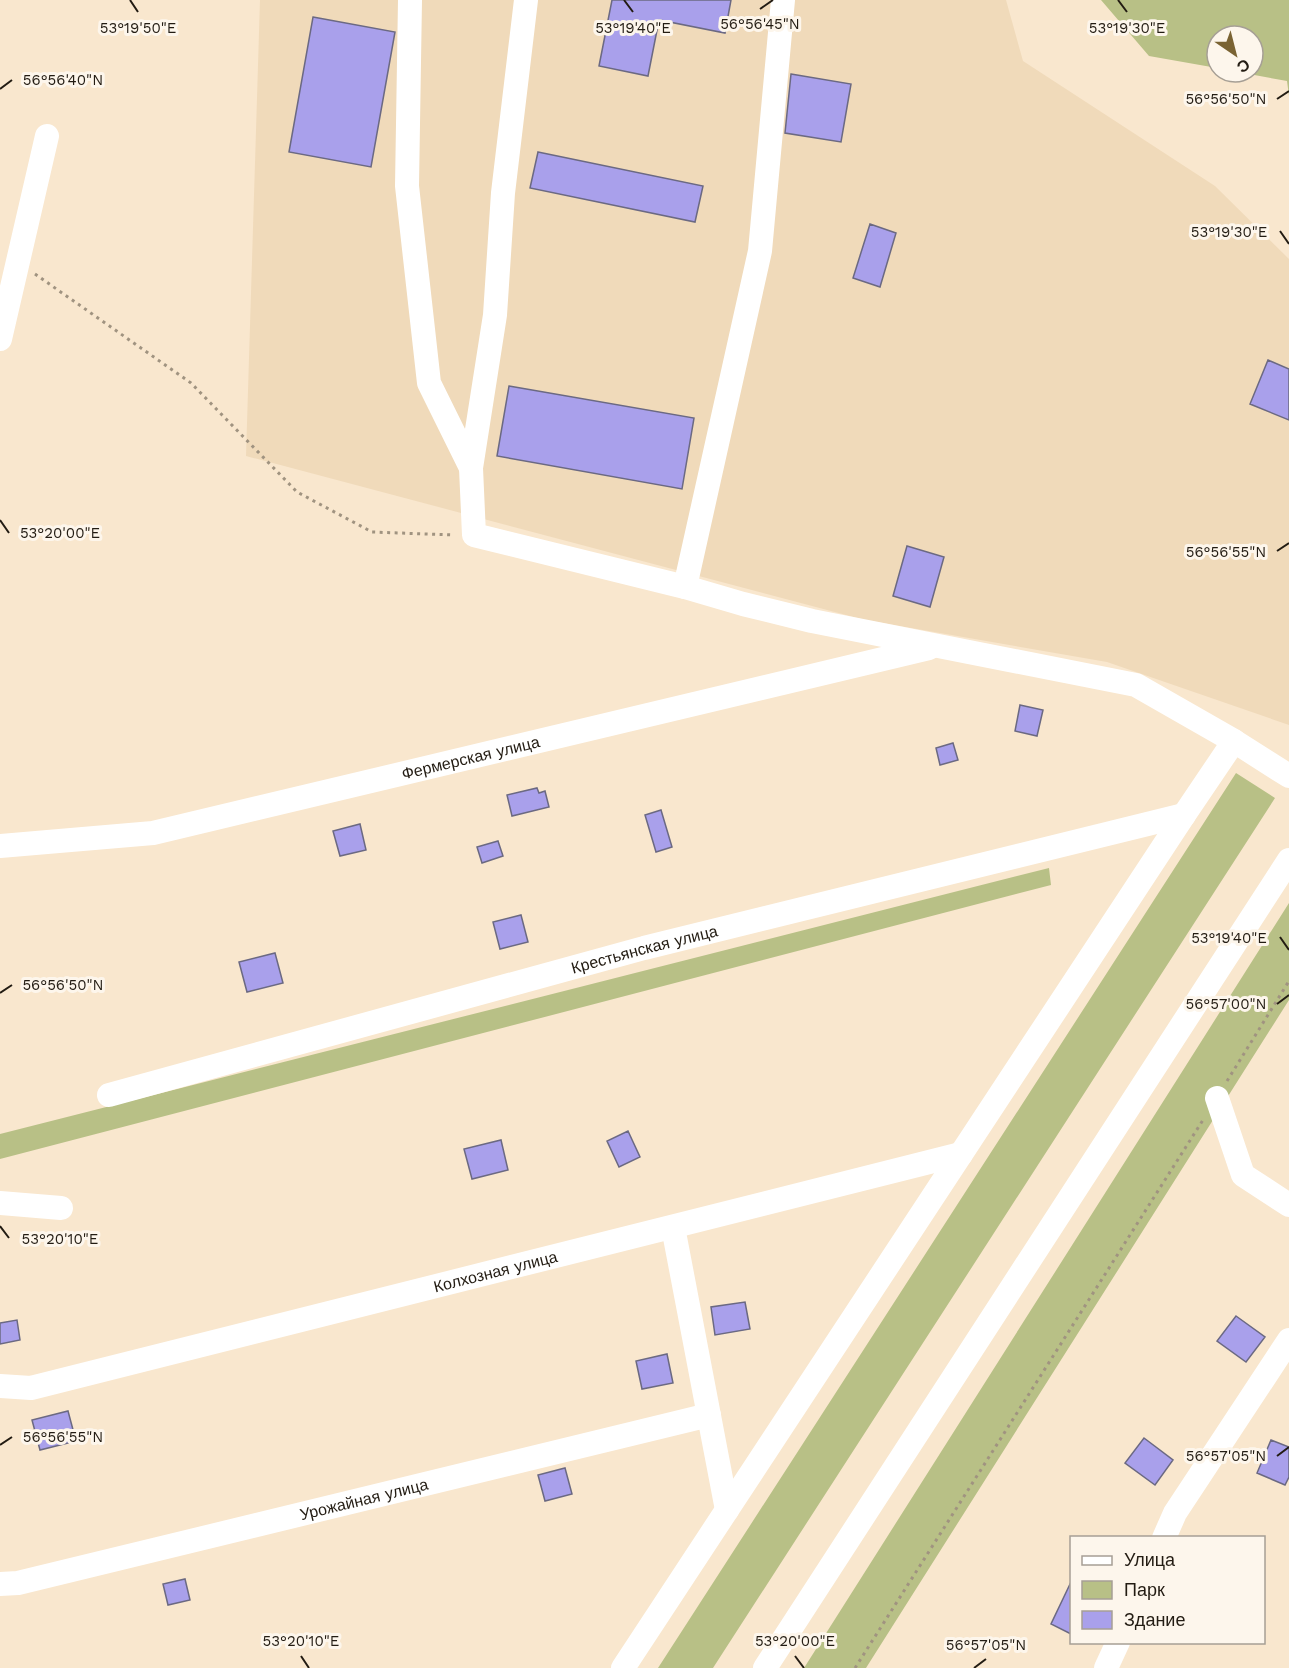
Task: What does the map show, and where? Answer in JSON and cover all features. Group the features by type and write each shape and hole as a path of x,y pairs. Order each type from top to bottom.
{"street":[{"path":"410,0 407,186 429,383 471,468"},
{"path":"526,0 503,193 495,315 471,468 474,536 685,587 812,621 1136,685 1234,741 1289,776"},
{"path":"685,587 760,251 783,0"},
{"path":"0,339 47,136"},
{"name":"Фермерская улица","path":"0,846 153,833 937,646"},
{"path":"623,1668 1234,741"},
{"name":"Крестьянская улица","path":"109,1095 644,948 1184,815"},
{"path":"765,1668 1289,860"},
{"path":"1217,1098 1243,1175 1289,1205"},
{"name":"Колхозная улица","path":"0,1386 31,1388 961,1154"},
{"path":"0,1203 61,1208"},
{"path":"673,1227 728,1510"},
{"path":"1165,1536 1175,1513 1289,1340"},
{"name":"Урожайная улица","path":"9,1583 709,1415"},
{"path":"1106,1668 1117,1644"}],"path":[{"path":"18,263 191,383 297,492 372,532 474,536"},
{"path":"855,1668 1289,981"}],"shaded area":[{"path":"260,0 1006,0 1023,61 1215,186 1289,259 1289,725 1107,662 865,620 246,456"}],"green space":[{"path":"1101,0 1289,0 1289,96 1287,81 1265,77 1265,24 1205,24 1205,66 1149,56"},
{"path":"1236,773 1275,798 713,1668 658,1668"},
{"path":"1049,868 1051,885 0,1159 0,1134"},
{"path":"1289,903 1289,1000 866,1668 804,1668"}],"building":[{"path":"612,0 731,0 725,33 659,20 648,76 599,66"},
{"path":"313,17 395,32 371,167 289,152"},
{"path":"791,74 851,84 841,142 785,133"},
{"path":"538,152 703,186 695,222 530,188"},
{"path":"870,224 896,233 880,287 853,278"},
{"path":"1268,360 1289,369 1289,420 1250,404"},
{"path":"509,386 694,418 682,489 497,456"},
{"path":"907,546 944,557 930,607 893,596"},
{"path":"1020,705 1043,710 1037,736 1015,731"},
{"path":"953,743 958,760 940,765 936,748"},
{"path":"537,788 539,793 545,791 549,807 512,816 507,795"},
{"path":"661,810 672,847 656,852 645,815"},
{"path":"360,824 366,850 340,856 333,831"},
{"path":"498,841 503,856 482,863 477,847"},
{"path":"521,915 528,942 500,949 493,922"},
{"path":"275,953 283,983 247,992 239,962"},
{"path":"628,1131 640,1157 619,1167 607,1141"},
{"path":"501,1140 508,1170 472,1179 464,1149"},
{"path":"745,1302 750,1329 715,1335 711,1307"},
{"path":"1236,1316 1265,1337 1246,1362 1217,1341"},
{"path":"17,1320 20,1340 0,1344 0,1323"},
{"path":"667,1354 673,1383 642,1389 636,1361"},
{"path":"68,1411 76,1441 40,1450 32,1420"},
{"path":"1144,1438 1173,1460 1155,1485 1125,1463"},
{"path":"1271,1440 1289,1447 1289,1477 1285,1485 1257,1473"},
{"path":"565,1468 572,1494 545,1501 538,1475"},
{"path":"185,1579 190,1600 168,1605 163,1584"},
{"path":"1070,1584 1070,1634 1051,1624"}]}
